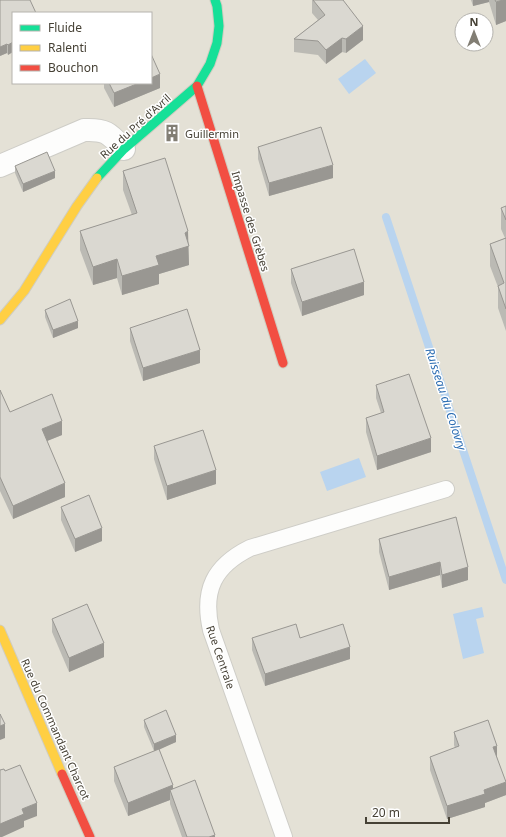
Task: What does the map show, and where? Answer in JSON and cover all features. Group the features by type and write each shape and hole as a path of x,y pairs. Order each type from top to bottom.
{"street":[{"name":"Rue du Pré d'Avril","path":"0,320 24,291 77,206 97,177 124,149 197,86 210,64 217,43 218,26 217,6 215,0"},
{"name":"Impasse des Grèbes","path":"197,86 283,363"},
{"path":"0,166 84,130 99,129 112,136 124,149"},
{"name":"Rue du Commandant Charcot","path":"0,630 90,837"}],"lane":[{"name":"Rue Centrale","path":"284,837 211,630 207,614 207,600 211,586 227,563 238,554 250,548 446,489"}],"shaded area":[{"path":"0,0 506,0 506,837 0,837"}],"water":[{"path":"365,59 376,73 349,94 338,79"},
{"path":"359,458 366,477 327,491 320,472"},
{"path":"482,607 484,617 476,619 484,653 463,659 453,614"}],"building":[{"path":"0,0 30,0 36,12 12,12 12,43 0,47"},
{"path":"313,0 343,0 363,26 346,39 342,38 326,50 318,41 294,39 325,15"},
{"path":"152,56 160,74 152,78"},
{"path":"110,84 136,84 114,93"},
{"path":"321,127 333,165 269,183 258,147"},
{"path":"47,152 55,171 23,184 15,166"},
{"path":"165,158 188,231 185,233 189,246 156,256 159,265 122,276 117,259 93,267 80,231 137,213 123,171"},
{"path":"506,206 506,220 501,208"},
{"path":"506,238 506,309 498,286 504,283 490,244"},
{"path":"354,249 364,282 302,302 291,269"},
{"path":"70,299 78,321 53,330 45,310"},
{"path":"187,309 200,350 143,368 130,328"},
{"path":"409,374 431,438 377,456 366,418 384,412 376,385"},
{"path":"0,390 10,412 52,394 62,421 42,429 65,483 13,506 0,477"},
{"path":"203,430 216,470 167,486 154,446"},
{"path":"89,495 102,528 75,539 61,507"},
{"path":"456,517 468,567 442,575 440,562 389,577 379,539"},
{"path":"87,604 104,643 69,658 52,619"},
{"path":"296,624 300,638 343,624 350,647 265,674 252,638"},
{"path":"166,710 176,735 154,744 144,720"},
{"path":"0,714 5,724 0,726"},
{"path":"488,720 497,746 493,747 506,782 484,790 485,794 447,806 430,757 459,746 454,732"},
{"path":"159,749 173,785 128,803 114,767"},
{"path":"20,765 37,803 22,809 24,814 0,824 0,770 4,769 5,771"},
{"path":"195,780 215,835 209,837 187,837 170,790"}],"waterway":[{"name":"Ruisseau du Colovry","path":"386,217 506,580"}],"traffic: fast":[{"path":"97,178 124,149 197,86 210,64 217,43 219,26 215,0"}],"traffic: slow":[{"path":"0,320 24,291 77,206 97,178"},
{"path":"0,630 62,774"}],"traffic: jam":[{"path":"197,86 283,363"},
{"path":"62,774 90,837"}],"place":[{"name":"Guillermin","path":"172,133"}]}
